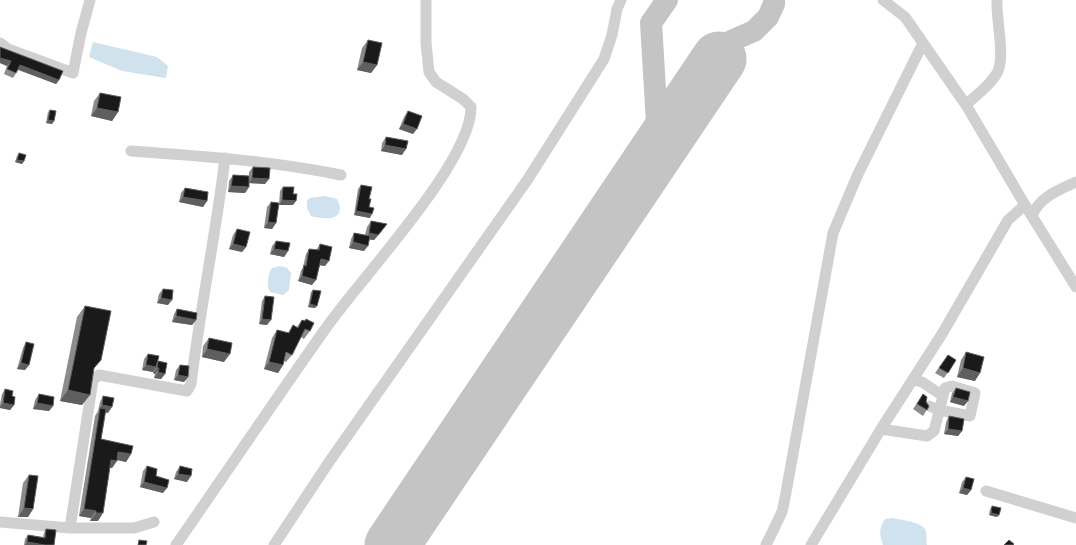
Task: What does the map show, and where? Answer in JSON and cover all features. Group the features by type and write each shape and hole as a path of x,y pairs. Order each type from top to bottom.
{"street":[{"path":"0,43 8,48 73,73 81,33 90,0"},
{"path":"176,545 326,327 431,192 456,154 469,122 471,108 463,98 436,82 429,72 426,43 426,0"},
{"path":"274,545 329,462 523,186 548,147 604,59 612,35 617,9 621,0"},
{"path":"883,0 905,17 966,105 1025,205 1076,287"},
{"path":"966,105 994,78 998,71 1000,59 997,0"},
{"path":"766,545 782,512 786,498 833,232 858,174 922,43"},
{"path":"131,151 225,158 294,166 341,175"},
{"path":"70,528 93,380 99,375 187,391 191,384 198,325 218,219 225,158"},
{"path":"1032,216 1038,204 1076,182"},
{"path":"811,545 881,429 942,334 1008,220 1025,205"},
{"path":"913,380 922,382 943,396"},
{"path":"881,429 927,436 934,432 934,408 943,396 945,388 952,386 975,393 970,416 934,408"},
{"path":"986,491 1076,518"},
{"path":"0,522 70,528 134,528 154,522"}],"water":[{"path":"93,42 157,57 168,66 166,78 122,71 89,57"},
{"path":"325,196 337,199 340,206 340,212 333,217 328,218 311,216 307,208 307,200 310,198"},
{"path":"280,266 287,268 291,273 289,290 283,295 270,292 268,286 269,273 272,268"},
{"path":"891,518 909,521 923,527 926,530 927,545 883,545 880,535 881,529 885,519"}],"building":[{"path":"368,40 382,43 377,65 363,62"},
{"path":"0,47 63,71 59,80 20,65 16,73 7,69 11,61 0,58"},
{"path":"100,93 121,97 118,112 97,108"},
{"path":"50,110 56,111 54,121 48,120"},
{"path":"408,111 422,116 417,129 403,124"},
{"path":"386,137 408,141 406,149 385,145"},
{"path":"19,153 26,155 24,161 17,160"},
{"path":"253,167 270,168 269,179 252,178"},
{"path":"233,175 249,176 249,187 231,186"},
{"path":"361,185 372,187 369,207 374,208 372,214 356,211"},
{"path":"283,187 294,187 293,194 297,194 296,201 282,200"},
{"path":"185,188 208,192 207,201 183,197"},
{"path":"271,202 279,203 276,223 268,222"},
{"path":"371,221 387,224 378,235 369,233"},
{"path":"237,229 250,232 246,247 233,244"},
{"path":"354,233 370,236 368,246 353,242"},
{"path":"276,241 290,243 288,251 274,249"},
{"path":"320,244 332,247 329,261 321,259 316,280 302,276 304,265 306,266 309,249 319,250"},
{"path":"163,289 173,290 172,300 161,298"},
{"path":"313,290 321,291 317,306 310,304"},
{"path":"265,296 274,297 271,320 262,319"},
{"path":"85,306 111,311 101,360 94,368 90,395 68,390"},
{"path":"177,309 197,313 196,320 176,316"},
{"path":"306,319 314,323 310,331 305,329 292,355 286,352 283,365 269,362 277,330 289,333 293,325 298,328 302,320 305,321"},
{"path":"209,338 232,343 230,354 207,349"},
{"path":"26,342 34,344 29,365 21,363"},
{"path":"966,352 984,357 980,373 963,368"},
{"path":"148,354 159,356 156,367 146,365"},
{"path":"948,355 956,360 948,373 939,368"},
{"path":"158,361 167,363 165,374 158,372"},
{"path":"180,365 189,366 188,377 178,375"},
{"path":"956,388 970,392 968,401 953,397"},
{"path":"5,389 13,391 12,396 15,397 14,405 3,403"},
{"path":"39,394 54,397 53,406 37,403"},
{"path":"923,394 927,397 926,402 929,406 927,410 917,404"},
{"path":"103,396 114,398 112,407 102,405"},
{"path":"100,408 106,409 101,439 133,446 131,454 118,452 117,461 111,460 103,513 96,513 96,511 84,509"},
{"path":"949,416 964,419 962,431 948,429"},
{"path":"147,466 157,469 156,476 169,480 167,488 144,482"},
{"path":"180,466 192,469 191,476 178,474"},
{"path":"29,475 38,476 33,509 24,508"},
{"path":"966,477 974,479 971,490 963,488"},
{"path":"992,506 1001,508 999,515 991,513"},
{"path":"46,529 56,530 54,545 27,542 28,535 45,538"},
{"path":"139,540 147,541 146,545 138,545"},
{"path":"1009,540 1014,544 1004,545"}],"taxiway":[{"path":"656,153 658,139 651,23 667,0"},
{"path":"719,59 731,41 754,31 768,17 774,4 774,0"}],"runway":[{"path":"392,545 719,59"}]}
